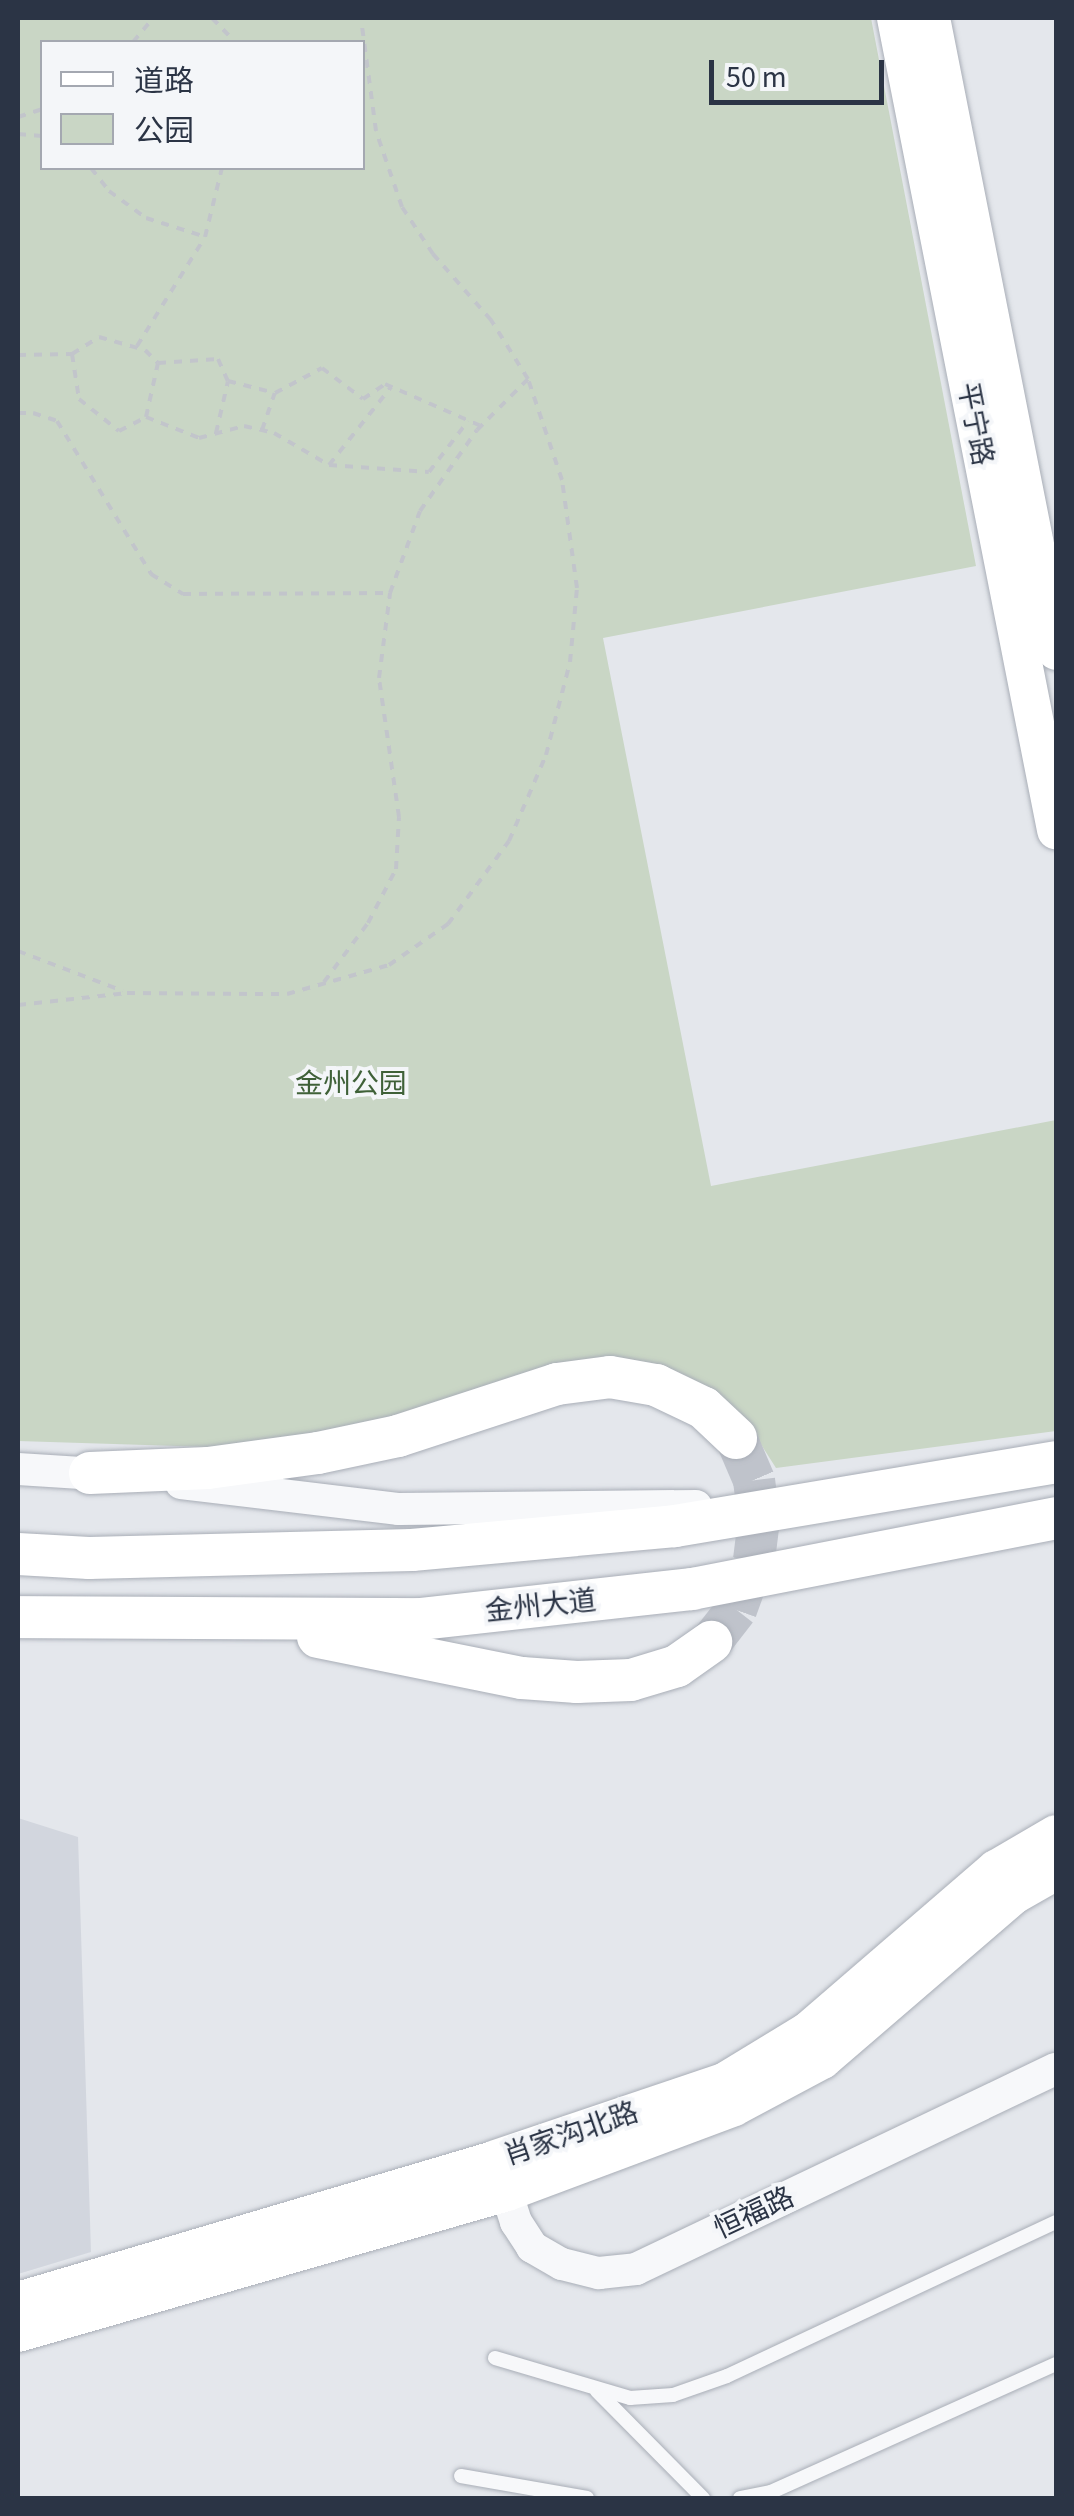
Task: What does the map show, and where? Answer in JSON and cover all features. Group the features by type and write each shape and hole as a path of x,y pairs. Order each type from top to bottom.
{"main road":[{"name":"平宁路","path":"896,18 1056,830"},
{"name":"平宁路","path":"930,18 1056,651"},
{"path":"90,1472 208,1468 318,1453 398,1436 557,1384 610,1377 656,1385 704,1408 736,1438"},
{"path":"18,1554 89,1558 412,1550 675,1526 1056,1462"},
{"name":"金州大道","path":"18,1617 420,1619 692,1590 1056,1518"},
{"path":"230,1620 522,1678 577,1682 631,1680 677,1666 711,1642"},
{"name":"肖家沟北路","path":"18,2301 502,2176 724,2082 808,2032 996,1869 1056,1834"},
{"name":"肖家沟北路","path":"18,2333 502,2176 734,2107 822,2060 1014,1895 1056,1871"}],"street":[{"path":"18,1469 90,1472 399,1509 808,1504"},
{"name":"恒福路","path":"502,2176 516,2222 532,2247 562,2264 600,2273 636,2269 1056,2070"}],"lane":[{"path":"495,2358 630,2398 674,2395 710,2382 1056,2222"},
{"path":"740,2498 771,2492 1056,2364"},
{"path":"594,2387 703,2498"},
{"path":"461,2476 587,2498"}],"path":[{"path":"135,40 153,18"},
{"path":"212,18 233,40"},
{"path":"18,1005 127,993 288,994 389,965 448,924 510,841 546,756 570,662 577,588 562,480 528,379 492,320 434,254 402,207 376,131 365,48"},
{"path":"92,170 109,192 146,218 204,236"},
{"path":"136,348 204,236 221,170"},
{"path":"18,355 72,354 99,336 136,348 158,363 218,359 228,382 216,433"},
{"path":"72,354 79,399 119,431 146,417 199,438 244,426 274,432 329,466 429,472 468,420"},
{"path":"146,417 158,363"},
{"path":"228,382 275,393 322,368 363,399 384,384 481,426"},
{"path":"323,984 368,923 396,869 398,818 380,678 390,593 420,510 481,426 528,379"},
{"path":"329,466 392,386"},
{"path":"262,430 275,393"},
{"path":"18,414 33,413 56,421 151,574 183,594 390,593"},
{"path":"18,951 127,993"}],"shaded area":[{"path":"18,1818 78,1837 91,2252 18,2274"}],"green space":[{"name":"金州公园","path":"18,18 871,18 976,566 603,638 711,1186 1056,1120 1056,1431 776,1468 743,1416 662,1368 394,1423 209,1447 18,1441"}],"tunnel":[{"path":"711,1642 736,1610 754,1560 759,1520 754,1480 736,1438"}]}
